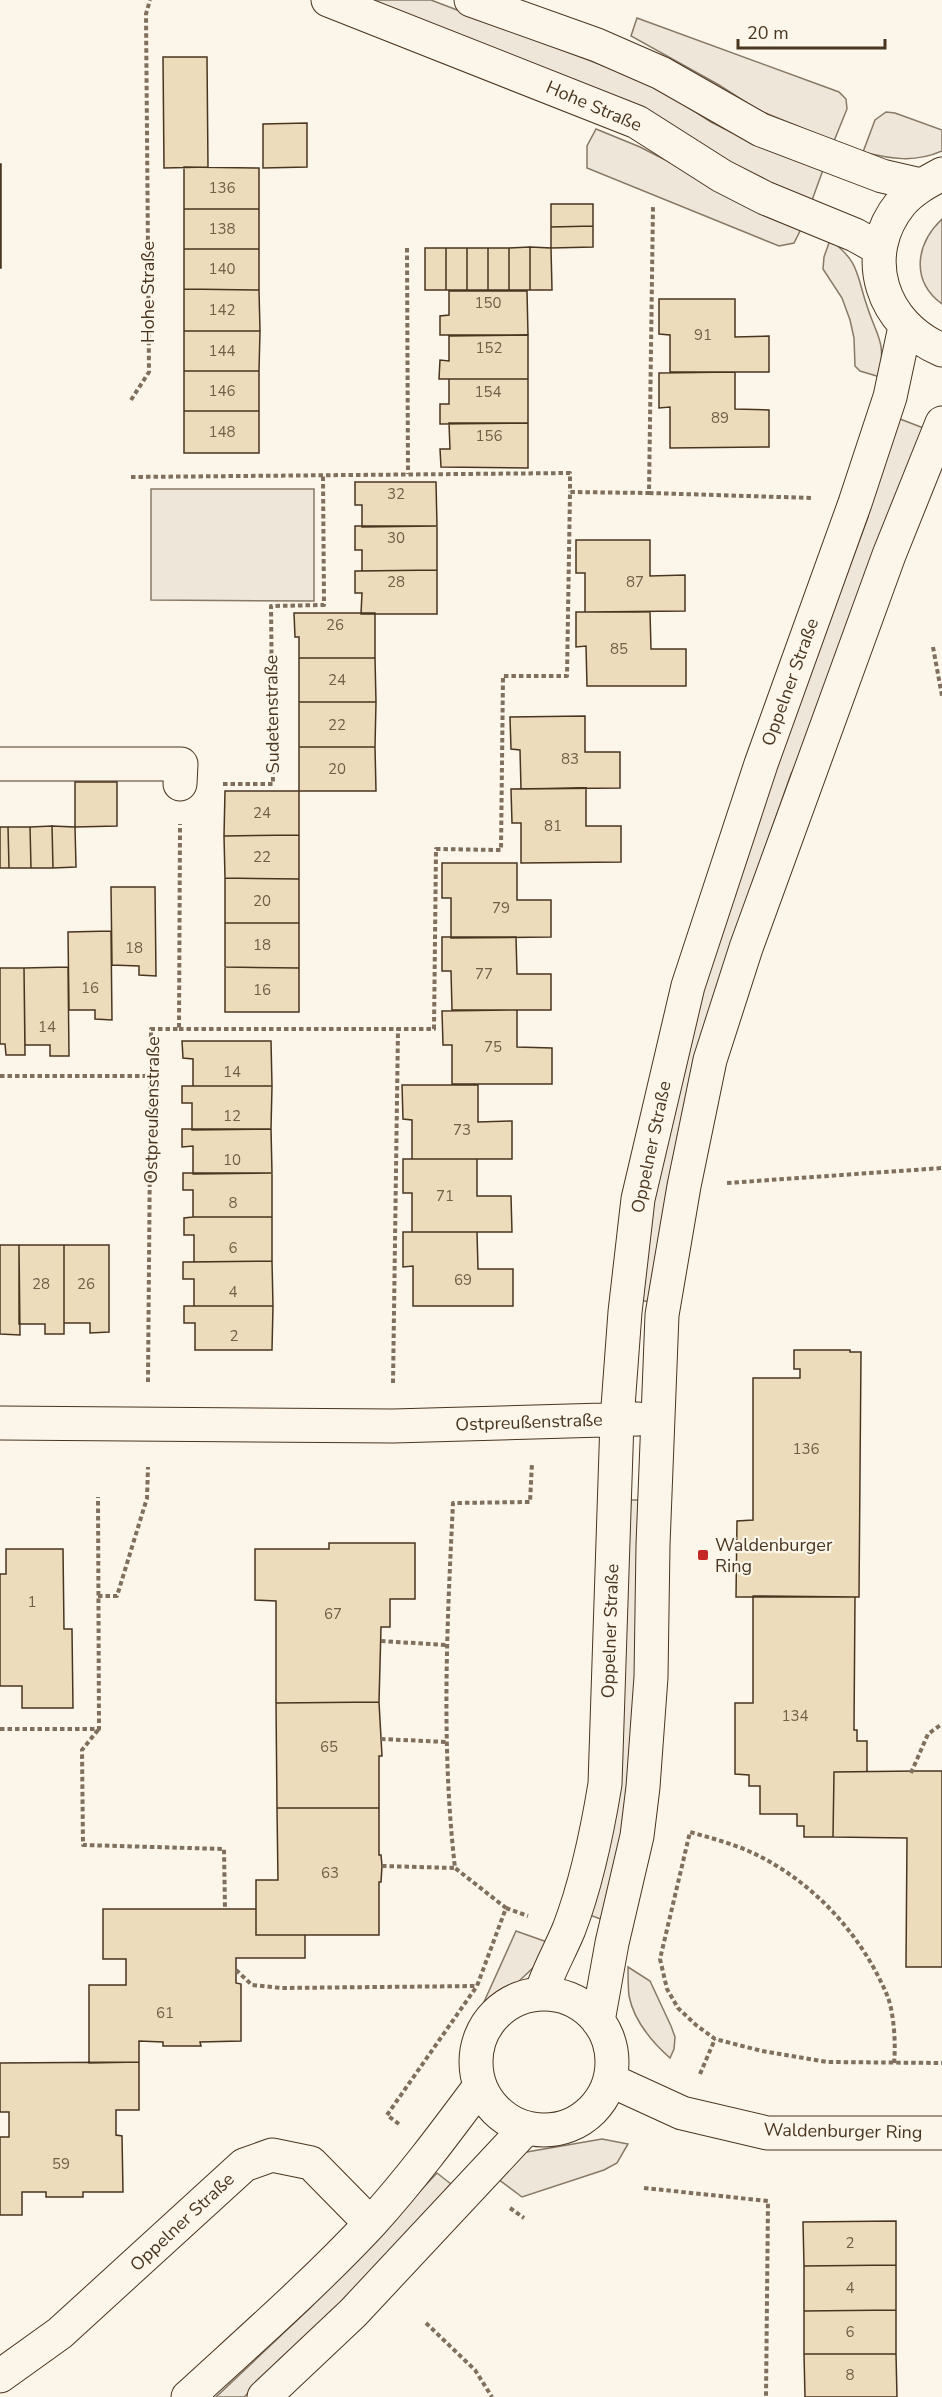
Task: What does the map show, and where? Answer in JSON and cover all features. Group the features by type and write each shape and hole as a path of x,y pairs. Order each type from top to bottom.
{"street":[{"name":"Hohe Straße","path":"328,0 637,122 722,177 765,198 855,235 880,249"},
{"path":"471,0 597,45 661,74 761,130 882,176 931,180"},
{"path":"931,180 901,202 888,224 880,249 880,277 889,304 905,327 925,343 942,350"},
{"name":"Oppelner Straße","path":"542,1994 587,1875 598,1831 605,1784 617,1420 625,1312 638,1198 688,986 761,764 855,503 890,397 905,327"},
{"path":"598,2021 612,1944 637,1836 643,1787 651,1677 662,1315 684,1186 710,1060 746,948 890,555 942,423"},
{"path":"0,764 181,764 180,784"},
{"name":"Ostpreußenstraße","path":"0,1423 393,1426 658,1418"},
{"path":"542,1994 563,1996 583,2006 598,2021 608,2039 612,2059 610,2080 601,2100 586,2115 568,2126 547,2130 526,2128 507,2120 491,2104 480,2086 476,2065 478,2044 487,2025 502,2008 521,1998 542,1994"},
{"name":"Waldenburger Ring","path":"610,2080 682,2113 767,2133 942,2133"},
{"path":"188,2397 287,2306 370,2223 433,2150 480,2086"},
{"path":"264,2397 353,2313 526,2128"},
{"name":"Oppelner Straße","path":"0,2376 60,2334 244,2165 272,2155 311,2163 370,2223"}],"path":[{"name":"Hohe Straße","path":"131,400 149,372 146,14 150,0"},
{"path":"650,493 653,206"},
{"path":"407,248 408,474"},
{"path":"131,477 570,473 567,676 503,676 501,850 436,849 434,1029 179,1029"},
{"name":"Sudetenstraße","path":"180,784 273,784 271,606 324,605 323,475"},
{"path":"570,492 805,498 855,503"},
{"path":"933,647 942,696"},
{"name":"Ostpreußenstraße","path":"148,1425 151,1029 179,1029 180,784"},
{"path":"393,1426 398,1029"},
{"path":"0,1076 150,1076"},
{"path":"684,1186 942,1168"},
{"path":"455,1868 448,1812 446,1645 453,1503 530,1502 533,1423"},
{"path":"98,1596 117,1596 147,1498 148,1425"},
{"path":"98,1497 99,1729 82,1750 82,1845 224,1849 225,1909"},
{"path":"381,1641 446,1645"},
{"path":"911,1773 928,1734 942,1724"},
{"path":"0,1729 99,1729"},
{"path":"381,1739 447,1742"},
{"path":"894,2063 896,2046 888,1996 865,1954 838,1917 805,1885 763,1858 717,1839 690,1832 660,1959 667,1989 678,2008 715,2039 827,2062 894,2063 942,2063"},
{"path":"236,1970 252,1984 281,1988 477,1986 506,1908 455,1868 382,1866"},
{"path":"644,2188 768,2201 766,2397"},
{"path":"426,2323 475,2370 492,2397"}],"shaded area":[{"path":"361,0 431,0 628,75 671,96 711,122 761,147 823,170 811,203"},
{"path":"637,18 839,92 846,99 847,109 834,141 758,110 719,85 631,36"},
{"path":"886,112 895,113 942,130 942,151 932,155 903,159 863,152 875,120"},
{"path":"596,129 640,147 801,229 794,243 779,246 587,168 587,146"},
{"path":"942,219 942,304 925,284 920,262 927,239"},
{"path":"830,240 847,255 856,269 880,340 882,354 880,377 860,371 855,366 854,338 850,320 842,298 823,269 824,257"},
{"path":"900,419 926,429 802,753 791,774 723,968 654,1302 635,1300 642,1243 700,983 796,710 868,517 870,497"},
{"path":"151,489 314,489 314,601 151,600"},
{"path":"631,1500 640,1500 635,1774 606,1921 587,1914"},
{"path":"516,1931 547,1942 537,1964 517,1983 484,2002"},
{"path":"628,1967 650,1981 671,2026 675,2037 674,2049 670,2058 650,2038 635,2014 629,1996"},
{"path":"602,2139 628,2144 617,2163 604,2170 522,2197 494,2176 521,2153"},
{"path":"437,2173 451,2184 298,2346 244,2397 216,2397 309,2309"}],"building":[{"path":"163,57 207,57 208,167 164,168"},
{"path":"307,123 307,167 263,168 263,124"},
{"path":"1,164 1,268 0,268"},
{"path":"184,167 259,168 259,209 184,209"},
{"path":"551,204 593,204 593,226 551,227"},
{"path":"184,209 259,209 259,249 184,249"},
{"path":"593,226 593,247 551,248 551,227"},
{"path":"530,247 551,248 552,290 530,290"},
{"path":"530,247 530,290 509,290 509,248"},
{"path":"425,248 446,248 446,290 425,290"},
{"path":"446,248 467,248 467,290 446,290"},
{"path":"467,248 488,248 488,290 467,290"},
{"path":"488,248 509,248 509,290 488,290"},
{"path":"184,249 259,249 259,290 184,289"},
{"path":"184,289 259,290 260,331 184,331"},
{"path":"449,291 527,291 528,335 440,335 440,316 449,315"},
{"path":"659,299 735,299 735,337 769,336 769,372 670,372 670,335 659,334"},
{"path":"184,331 260,331 259,371 184,371"},
{"path":"528,335 528,379 439,379 440,360 449,361 449,336"},
{"path":"184,371 259,371 259,411 184,411"},
{"path":"735,372 735,409 769,410 769,447 670,448 670,407 659,408 659,373"},
{"path":"449,379 528,379 528,423 440,424 440,404 449,404"},
{"path":"184,411 259,411 259,453 184,453"},
{"path":"449,423 528,423 528,468 441,467 440,449 450,449"},
{"path":"355,482 436,482 437,526 362,527 362,505 355,505"},
{"path":"355,526 437,526 437,570 362,571 362,550 355,550"},
{"path":"576,540 650,540 650,576 685,575 685,611 585,612 585,573 576,573"},
{"path":"437,570 437,614 361,614 362,593 355,593 355,571"},
{"path":"576,612 650,612 651,649 686,649 686,686 587,686 586,646 576,647"},
{"path":"294,613 375,613 375,658 299,658 299,637 295,637"},
{"path":"299,658 375,658 376,702 299,702"},
{"path":"299,702 376,702 375,747 299,747"},
{"path":"585,716 585,752 620,752 620,788 521,789 520,750 511,749 510,717"},
{"path":"299,747 375,747 376,791 299,791"},
{"path":"75,782 117,782 117,826 75,827"},
{"path":"586,788 586,826 621,826 621,862 521,863 521,823 512,823 511,789"},
{"path":"225,791 299,791 299,835 224,836"},
{"path":"52,826 75,827 76,867 53,868"},
{"path":"52,826 53,868 31,868 30,827"},
{"path":"0,827 8,827 9,868 0,868"},
{"path":"8,827 30,827 31,868 9,868"},
{"path":"299,835 299,879 225,878 224,836"},
{"path":"442,863 517,863 517,900 551,900 551,937 451,938 451,898 442,898"},
{"path":"225,878 299,879 299,923 225,923"},
{"path":"111,887 155,887 156,976 139,975 139,966 112,965"},
{"path":"225,923 299,923 299,968 225,967"},
{"path":"111,931 112,1020 95,1019 95,1010 69,1010 68,932"},
{"path":"442,937 516,937 517,974 551,974 551,1010 452,1010 451,971 442,971"},
{"path":"68,967 69,1056 50,1056 50,1045 25,1045 24,968"},
{"path":"225,967 299,968 299,1012 225,1012"},
{"path":"0,968 24,968 25,1055 6,1055 5,1044 0,1044"},
{"path":"517,1010 517,1047 552,1048 552,1084 452,1084 452,1045 443,1045 442,1011"},
{"path":"182,1041 271,1041 272,1086 193,1086 193,1059 183,1058"},
{"path":"402,1085 478,1085 478,1122 512,1121 512,1159 412,1159 412,1120 403,1119"},
{"path":"182,1086 272,1086 271,1129 192,1130 192,1103 182,1103"},
{"path":"182,1129 271,1129 272,1173 193,1174 193,1146 182,1147"},
{"path":"403,1159 477,1159 477,1196 511,1196 512,1232 412,1232 412,1193 403,1193"},
{"path":"183,1173 272,1173 272,1217 193,1217 193,1190 183,1190"},
{"path":"272,1217 272,1261 194,1262 194,1235 184,1235 184,1218"},
{"path":"403,1232 477,1232 478,1269 513,1269 513,1306 413,1306 413,1266 403,1267"},
{"path":"0,1245 19,1245 20,1335 0,1334"},
{"path":"19,1245 64,1245 64,1334 45,1334 45,1324 19,1324"},
{"path":"64,1245 109,1245 109,1332 90,1333 90,1323 64,1323"},
{"path":"272,1261 273,1306 194,1306 194,1279 183,1279 183,1262"},
{"path":"184,1306 273,1306 272,1350 195,1350 195,1323 184,1323"},
{"path":"794,1350 861,1352 859,1597 736,1597 737,1521 753,1520 753,1378 800,1378 800,1369 794,1369"},
{"path":"329,1543 415,1543 415,1599 390,1599 390,1627 381,1627 379,1702 276,1703 276,1601 255,1600 255,1549 329,1549"},
{"path":"6,1549 63,1549 64,1629 72,1629 73,1708 22,1708 22,1686 0,1686 0,1574 6,1574"},
{"path":"753,1596 855,1597 854,1730 857,1730 857,1741 867,1741 867,1772 834,1772 833,1837 804,1837 804,1826 797,1826 797,1814 760,1814 760,1786 749,1786 749,1775 735,1774 735,1703 753,1703"},
{"path":"379,1702 382,1756 379,1756 379,1808 277,1808 276,1703"},
{"path":"942,1771 942,1967 906,1967 907,1838 833,1837 834,1772"},
{"path":"277,1808 379,1808 379,1855 381,1855 382,1866 381,1882 379,1882 379,1935 256,1935 256,1880 278,1880"},
{"path":"103,1909 256,1909 256,1935 305,1935 305,1958 236,1958 236,1983 241,1984 241,2041 200,2042 201,2046 163,2046 163,2042 139,2041 139,2062 89,2063 89,1985 126,1985 126,1959 103,1959"},
{"path":"139,2062 139,2110 116,2110 116,2135 122,2136 123,2192 83,2192 83,2197 46,2197 46,2192 22,2192 22,2215 0,2215 0,2137 9,2137 9,2112 0,2112 0,2063"},
{"path":"896,2221 896,2265 804,2266 803,2222"},
{"path":"896,2265 896,2310 804,2311 804,2266"},
{"path":"896,2310 896,2354 804,2354 804,2311"},
{"path":"804,2354 896,2354 897,2397 805,2397"}],"place":[{"name":"Waldenburger Ring","path":"703,1555"}]}
